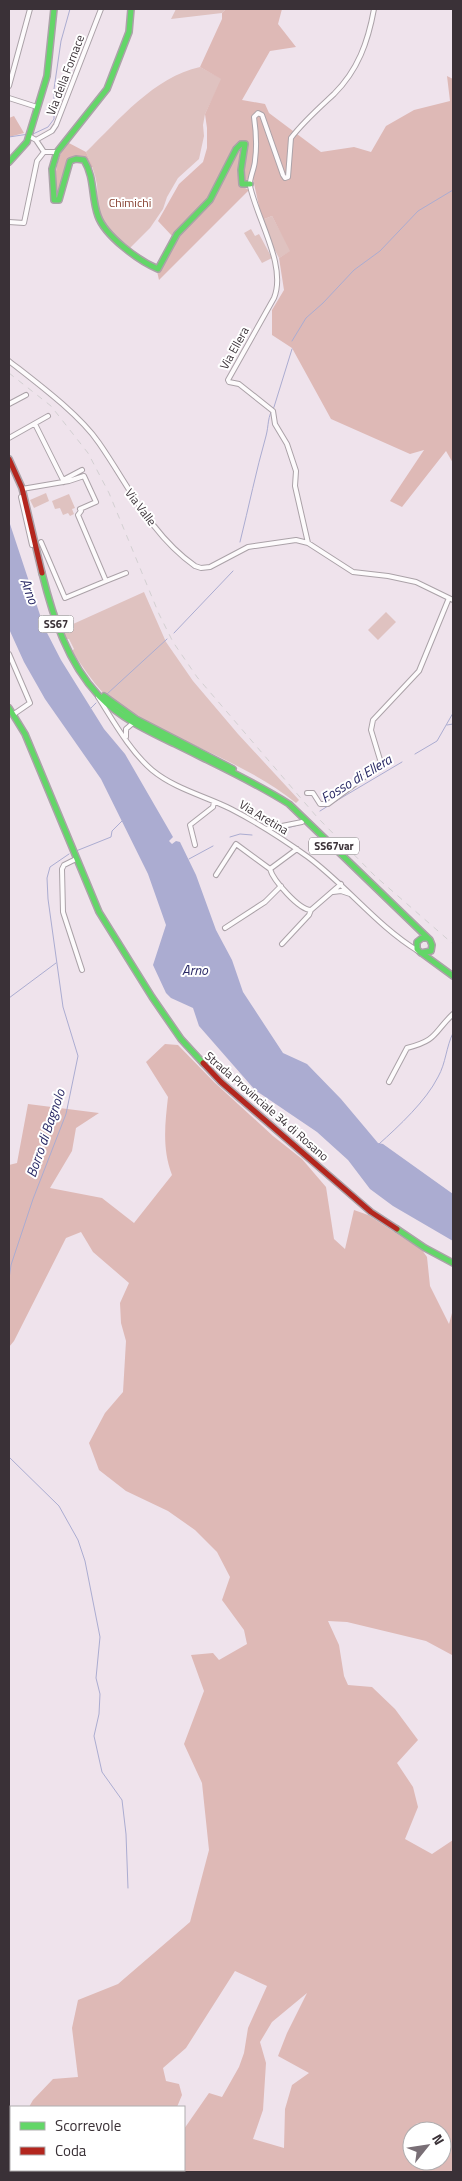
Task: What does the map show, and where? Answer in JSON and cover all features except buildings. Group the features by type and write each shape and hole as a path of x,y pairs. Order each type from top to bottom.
{"main road":[{"path":"9,162 26,142 29,135 48,69 54,9"},
{"path":"57,152 107,89 129,32 131,9"},
{"name":"Via Ellera","path":"57,152 52,169 54,200 59,200 70,161 76,159 84,160 90,169 100,222 151,267 158,269 161,267 177,234 194,220 206,205 236,149 241,144 245,144 240,170 242,184 250,184"},
{"name":"Via Aretina","path":"9,459 22,488 42,572 58,628 91,686"},
{"name":"SS67var","path":"84,675 114,704 147,724 251,778 301,814 428,938"},
{"name":"SS67var","path":"91,686 109,706 133,723 269,791"},
{"name":"Strada Provinciale 34 di Rosano","path":"9,708 25,734 76,859 109,928 181,1039 202,1064 371,1212 425,1248 453,1263"},
{"name":"SS67var","path":"414,923 417,928 418,941"},
{"path":"432,949 429,952 421,952 418,941 428,938 432,942 436,964"},
{"name":"Via Aretina","path":"421,952 453,976"}],"street":[{"path":"9,86 30,9"},
{"name":"Via della Fornace","path":"36,140 52,132 56,125 101,9"},
{"path":"250,184 255,162 256,114 262,115 283,175 287,178 289,176 291,138 338,90 356,66 369,37 374,9"},
{"path":"9,98 37,107"},
{"path":"29,135 36,140 44,152"},
{"path":"44,152 57,152"},
{"path":"9,222 24,223 37,162 44,152"},
{"name":"Via Ellera","path":"250,184 261,224 273,251 278,285 274,298 228,380 229,382 239,384 271,410 275,424 287,444 296,471 295,486 308,543"},
{"name":"Via Valle","path":"9,361 42,386 99,442 142,511 195,566 201,568 210,567 248,547 291,540 308,543"},
{"path":"9,404 26,395"},
{"path":"9,438 48,416"},
{"path":"35,424 64,481"},
{"path":"64,481 82,470"},
{"path":"22,488 82,476 86,478 96,502 80,509 81,511 78,515 106,581"},
{"name":"Via Aretina","path":"22,488 20,492 32,545"},
{"path":"41,542 66,598 126,573"},
{"path":"307,793 313,793 320,804 328,804 379,766 381,763 371,730 373,720 420,671 451,599 416,582 388,576 353,572 308,543"},
{"path":"42,572 53,569"},
{"path":"9,654 30,703 14,714"},
{"name":"Via Aretina","path":"91,686 128,741 145,763 162,778 267,829 297,849 341,884 407,943 421,952"},
{"path":"128,741 126,729 133,723 147,724"},
{"path":"195,846 190,825 211,808 214,802"},
{"path":"267,829 302,822"},
{"path":"216,875 236,844 270,869 281,886 302,909 311,910"},
{"path":"270,869 297,849"},
{"path":"76,859 64,865 62,869 62,898 63,912 82,970"},
{"path":"282,944 309,915 311,910 341,884"},
{"path":"225,928 265,902 281,886"},
{"path":"333,892 341,891 354,897"},
{"path":"407,943 411,945 418,941"},
{"path":"389,1082 407,1048 420,1045 434,1037 453,1014"}],"green space":[{"path":"176,9 226,9 222,13 171,19"},
{"name":"Chimichi","path":"200,67 222,79 205,114 204,136 199,159 178,178 167,197 163,209 150,228 130,248 101,219 97,185 93,168 86,152 124,114 152,90 183,72"},
{"path":"272,216 291,251 279,258 264,229 262,220"},
{"path":"251,229 255,236 259,234 272,258 262,263 244,233"},
{"path":"46,493 49,501 34,508 30,500"},
{"path":"69,494 75,508 72,509 74,514 70,516 68,513 63,515 60,508 55,509 52,501"},
{"path":"144,592 166,642 193,681 238,734 299,800 296,803 249,772 155,726 125,709 104,694 87,673 72,651 74,649 69,639 66,639 62,629"},
{"path":"386,612 396,622 378,640 368,630"}],"shaded area":[{"path":"226,9 282,9 278,24 296,47 270,51 242,100 265,104 269,113 321,152 354,147 371,152 386,126 414,110 450,101 447,76 453,79 453,463 446,451 402,507 390,501 424,450 410,454 331,419 292,348 272,335 272,310 284,290 279,258 290,251 272,216 262,220 253,179 250,177 246,181 241,182 239,185 249,190 159,280 156,267 173,237 158,221 179,184 203,162 207,148 205,114 221,79 200,67 222,19 222,13"},
{"path":"14,116 24,133 9,137 9,118"},
{"path":"67,142 86,152 93,167 77,157 68,161 58,198 55,198 58,162"},
{"path":"165,1044 178,1045 214,1082 273,1136 302,1159 326,1187 334,1239 345,1249 354,1210 368,1215 422,1250 427,1257 430,1286 449,1324 453,1314 452,1655 426,1641 347,1622 328,1621 339,1645 344,1676 348,1685 372,1687 395,1709 418,1740 397,1763 413,1787 418,1807 405,1839 432,1854 453,1840 453,2172 9,2172 10,2132 10,2171 185,2171 185,2128 209,2093 222,2097 239,2067 244,2053 248,2028 267,1986 235,1971 186,2048 163,2068 166,2081 179,2084 182,2095 177,2106 30,2106 53,2079 78,2077 72,2028 78,2000 118,1984 190,1922 209,1850 202,1783 184,1744 204,1691 191,1655 213,1653 219,1660 247,1644 244,1630 222,1600 230,1577 217,1552 195,1530 168,1511 126,1491 99,1470 89,1443 105,1413 123,1392 126,1341 121,1323 120,1303 129,1283 93,1252 81,1232 66,1238 14,1341 9,1347 9,1165 17,1163 28,1104 99,1113 76,1128 72,1151 50,1188 102,1198 134,1223 172,1175 167,1156 165,1127 168,1097 146,1062","holes":["307,1993 278,2056 309,2073 292,2085 285,2109 284,2148 253,2139 263,2110 266,2063 260,2042 272,2022"]}],"water":[{"name":"Arno","path":"9,521 44,627 61,660 104,729 125,754 173,837 169,841 172,844 176,841 180,842 196,875 216,930 232,960 243,992 283,1053 307,1064 341,1099 378,1143 383,1144 453,1194 453,1241 393,1206 370,1189 348,1160 317,1132 255,1090 199,1026 193,1008 171,998 166,993 153,965 166,925 148,874 101,779 45,699 24,662 9,629"}],"waterway":[{"path":"33,134 48,127 54,119 54,89 61,41 70,9"},
{"path":"9,137 29,134"},
{"path":"292,341 306,318 354,270 380,251 418,211 453,190"},
{"path":"240,542 269,418 292,349"},
{"path":"174,633 233,571"},
{"path":"107,694 167,639"},
{"path":"91,708 96,703"},
{"name":"Fosso di Ellera","path":"415,754 437,741 453,713"},
{"name":"Fosso di Ellera","path":"447,725 453,724"},
{"name":"Fosso di Ellera","path":"331,804 402,762"},
{"name":"Fosso di Ellera","path":"320,811 328,806"},
{"name":"Borro di Bagnolo","path":"76,851 111,837 112,831 123,820"},
{"name":"Fosso di Ellera","path":"287,828 302,824"},
{"name":"Fosso di Ellera","path":"230,837 240,834 252,835"},
{"name":"Fosso di Ellera","path":"189,859 213,846"},
{"name":"Borro di Bagnolo","path":"9,1279 11,1265 33,1199 66,1114 78,1056 63,1007 48,899 47,878 50,867 69,854"},
{"path":"9,998 56,963"},
{"path":"379,1144 412,1113 427,1095 441,1072 453,1033"},
{"path":"9,1457 59,1506 78,1540 85,1561 100,1637 96,1678 100,1694 99,1714 94,1736 102,1772 122,1800 126,1834 128,1888"}],"railway":[{"path":"9,373 51,406 88,453 109,493 159,614 173,642 197,677 317,817 375,876 453,944"}],"traffic: fast":[{"path":"9,162 27,142 47,76 54,9"},
{"path":"131,9 129,32 107,89 57,152 52,169 54,200 59,200 70,161 76,159 84,160 90,174 96,209 102,224 124,247 158,269 177,234 210,200 236,149 241,144 245,144 241,170 242,184 250,184"},
{"path":"42,573 56,622 70,654 88,683 107,704 145,729 247,780 289,804 430,940 432,945 431,951 421,953 417,949 417,942 422,938 427,938"},
{"path":"104,696 136,719 233,769"},
{"path":"9,708 25,734 99,912 152,997 181,1039 203,1063"},
{"path":"423,954 453,976"},
{"path":"397,1229 425,1248 453,1263"}],"traffic: jam":[{"path":"9,459 22,488 42,573"},
{"path":"203,1063 221,1082 371,1212 397,1229"}]}
